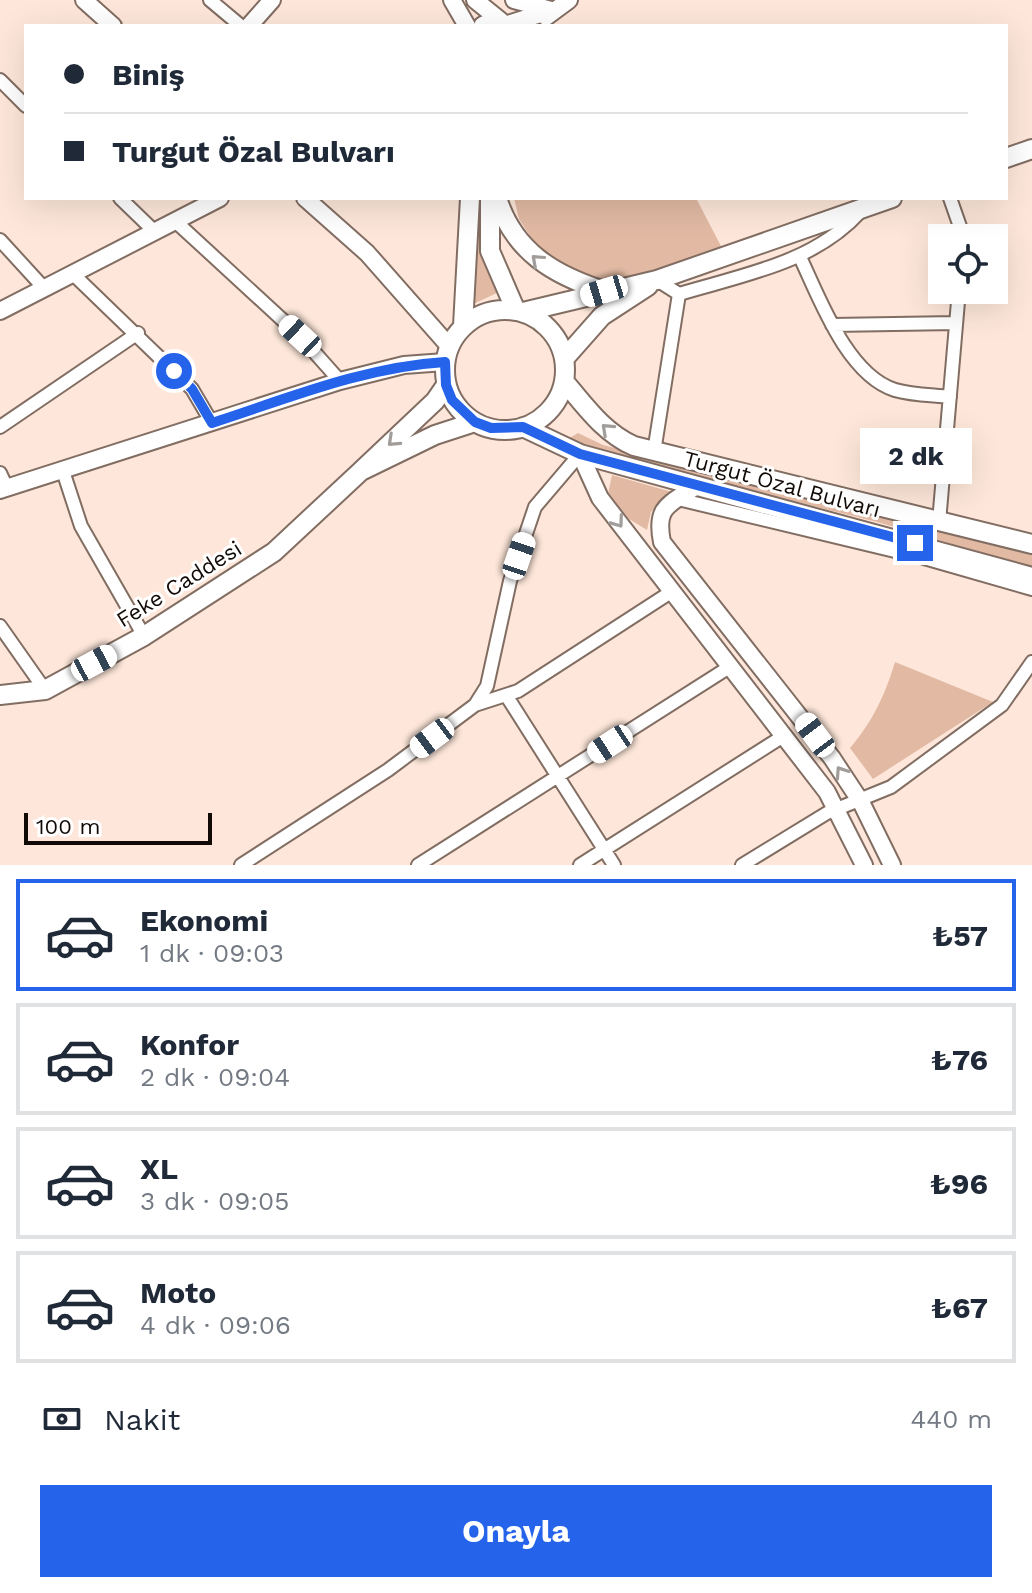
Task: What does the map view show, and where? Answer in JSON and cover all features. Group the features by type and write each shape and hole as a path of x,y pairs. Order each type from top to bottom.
{"main road":[{"path":"1008,157 1032,149"},
{"path":"470,200 463,326 447,354 446,385 452,400 475,422 491,428 523,427 550,410 564,381 564,359 550,330 520,312 490,251 490,200"},
{"path":"498,200 511,230 548,270 604,291"},
{"path":"463,326 488,312 520,312 657,280 886,200"},
{"path":"564,359 602,316 657,280"},
{"name":"Turgut Özal Bulvarı","path":"564,381 618,439 654,452 1032,544"},
{"name":"Feke Caddesi","path":"0,695 45,690 144,636 274,552 435,401 446,385"},
{"path":"361,471 435,435 475,422"},
{"name":"Turgut Özal Bulvarı","path":"523,427 580,454 1032,577"}],"street":[{"path":"84,0 111,24"},
{"path":"210,0 239,24"},
{"path":"251,24 272,0"},
{"path":"452,0 466,24"},
{"path":"475,0 500,24 547,5 569,0"},
{"path":"514,0 547,5"},
{"path":"537,24 547,5"},
{"path":"0,80 24,104"},
{"path":"122,200 154,231"},
{"path":"0,311 216,200"},
{"path":"2,483 63,471 340,381 447,354 367,253 307,200"},
{"path":"951,200 959,224"},
{"path":"657,280 679,294 800,257 840,235 863,208"},
{"path":"175,221 300,336 340,381"},
{"path":"0,240 43,287"},
{"path":"732,253 745,275"},
{"path":"800,257 832,325 870,374 893,389 950,397"},
{"path":"72,273 138,333 192,389 212,423"},
{"path":"654,452 679,294"},
{"path":"939,522 958,304"},
{"path":"832,325 956,323"},
{"path":"0,427 138,333"},
{"path":"475,705 487,686 510,581 535,507 580,454 600,498 827,792 864,865"},
{"path":"63,471 81,526 144,636"},
{"path":"695,487 665,507 658,521 662,542 771,678 861,802 892,865"},
{"name":"Turgut Özal Bulvarı","path":"678,499 924,558 1032,589"},
{"path":"241,865 256,861 388,770 475,705 518,691 671,592"},
{"path":"0,626 45,690"},
{"path":"742,865 836,811 891,787 1002,705 1032,662"},
{"path":"418,865 731,666"},
{"path":"506,695 614,865"},
{"path":"580,865 785,735"}],"shaded area":[{"path":"475,200 482,200 485,263 497,293 469,306"},
{"path":"514,200 697,200 723,250 605,286 577,279 538,248 519,219"},
{"path":"578,433 603,445 1032,555 1032,568 877,522 561,443"},
{"path":"612,475 672,492 651,512 647,530 629,519 608,494"},
{"path":"895,662 993,702 873,779 850,748 877,707"}],"route":[{"path":"174,371 192,389 212,423 340,381 404,365 445,362 446,385 452,400 462,413 475,422 507,430 523,427 580,454 915,543"}]}
